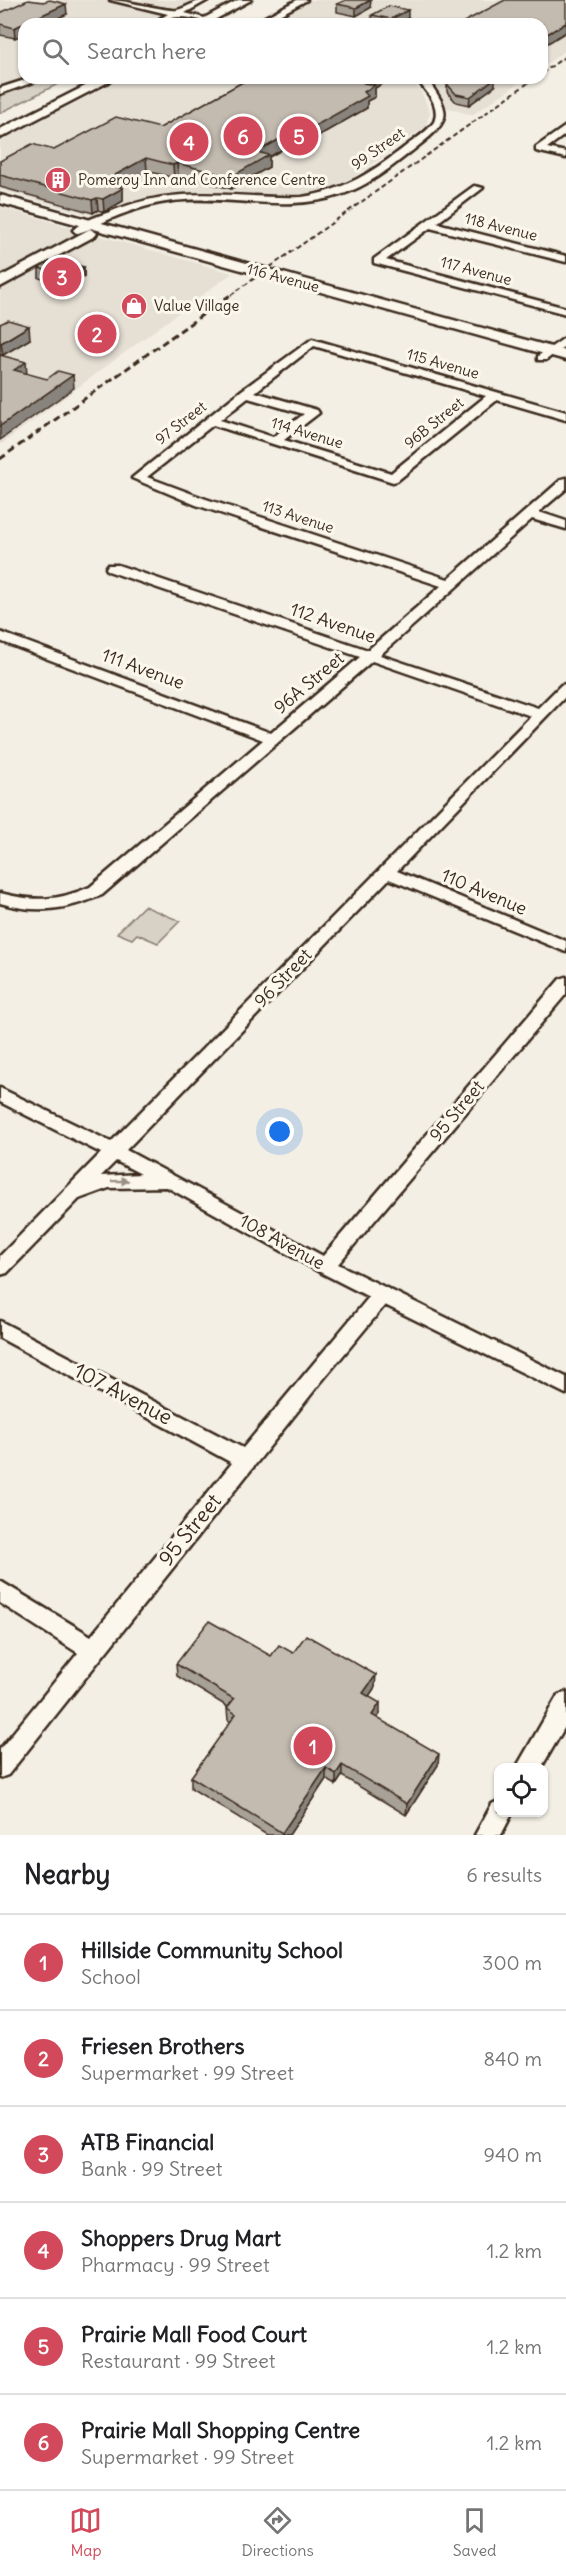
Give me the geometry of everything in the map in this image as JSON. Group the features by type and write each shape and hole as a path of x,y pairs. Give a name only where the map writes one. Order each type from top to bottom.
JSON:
{"main road":[{"path":"221,18 250,2"},
{"path":"0,123 75,84"},
{"path":"0,134 60,104 86,84"},
{"name":"116 Avenue","path":"0,199 90,228 546,355 566,364"},
{"name":"116 Avenue","path":"0,207 90,228"},
{"name":"99 Street","path":"1,279 90,228"},
{"name":"116 Avenue","path":"546,355 566,356"}],"street":[{"path":"114,0 192,18"},
{"path":"168,18 204,0"},
{"path":"268,18 303,0"},
{"path":"0,91 22,84"},
{"name":"99 Street","path":"90,228 155,207 233,199 313,198 336,193 356,185 441,122 443,116 441,106 428,84"},
{"path":"566,129 539,149 566,155"},
{"path":"429,224 478,188"},
{"name":"118 Avenue","path":"429,224 566,259"},
{"name":"117 Avenue","path":"429,224 378,261 566,311"},
{"path":"546,355 566,340"},
{"name":"97 Street","path":"138,478 312,342"},
{"name":"115 Avenue","path":"312,342 566,416"},
{"path":"246,393 312,413 275,441"},
{"name":"96B Street","path":"393,478 495,394"},
{"name":"114 Avenue","path":"211,421 393,478"},
{"name":"113 Avenue","path":"138,478 201,502 449,584"},
{"name":"96A Street","path":"0,898 24,905 70,902 96,891 369,657 566,482"},
{"path":"531,514 566,525"},
{"name":"112 Avenue","path":"113,568 540,714"},
{"name":"111 Avenue","path":"0,636 273,738"},
{"name":"96 Street","path":"0,1268 566,688"},
{"name":"110 Avenue","path":"386,872 566,947"},
{"name":"95 Street","path":"325,1266 566,983"},
{"name":"108 Avenue","path":"0,1094 170,1180 325,1266 566,1386"},
{"path":"71,1194 108,1181 170,1180"},
{"name":"95 Street","path":"0,1767 246,1460 382,1295"},
{"name":"107 Avenue","path":"0,1329 246,1460"},
{"path":"0,1592 93,1650"},
{"path":"530,1763 566,1703"},
{"path":"488,1835 498,1817"}],"shaded area":[{"path":"0,0 204,0 167,18 18,18 18,84 22,84 0,91"},
{"path":"303,0 566,0 566,50 548,63 548,18 268,18"},
{"path":"32,84 58,84 0,113 0,94"},
{"path":"112,84 413,84 421,91 430,113 425,127 352,178 316,194 170,195 132,202 97,217 0,190 0,141"},
{"path":"425,84 517,84 472,115 441,106"},
{"path":"0,207 90,233 232,273 0,445"},
{"path":"144,906 180,921 158,943 137,934 132,939 117,933"}],"building":[{"path":"28,0 43,2 50,0 66,4 36,18 18,18 18,26 14,28 0,24 0,13"},
{"path":"346,0 371,0 356,8 337,4"},
{"path":"505,0 566,0 566,23 548,34 548,18 471,18"},
{"path":"389,6 408,10 393,18 372,15"},
{"path":"239,84 375,85 364,92 368,96 306,131 297,129 257,152 269,155 231,177 177,163 173,165 146,158 104,181 123,188 103,199 92,200 0,175 0,161 32,144 54,150 116,117 160,128"},
{"path":"447,84 487,84 470,97 456,94"},
{"path":"55,259 84,267 67,277 39,268"},
{"path":"8,320 29,326 1,343 0,324"},
{"path":"0,355 26,362 14,370 47,379 58,371 73,375 0,426"},
{"path":"209,1621 271,1656 279,1645 293,1653 306,1635 376,1675 363,1693 380,1703 372,1715 439,1754 407,1804 342,1765 336,1774 326,1768 282,1833 191,1777 236,1714 227,1708 234,1699 176,1664"}],"railway":[{"path":"548,69 566,56"},
{"path":"231,295 527,84"},
{"path":"0,459 233,293"}],"place":[{"name":"Prairie Mall Shopping Centre","path":"243,136"},
{"name":"Prairie Mall Food Court","path":"299,136"},
{"name":"Shoppers Drug Mart","path":"189,142"},
{"name":"Pomeroy Inn and Conference Centre","path":"58,180"},
{"name":"ATB Financial","path":"62,277"},
{"name":"Value Village","path":"134,306"},
{"name":"Friesen Brothers","path":"97,334"},
{"name":"Hillside Community School","path":"313,1746"}]}
